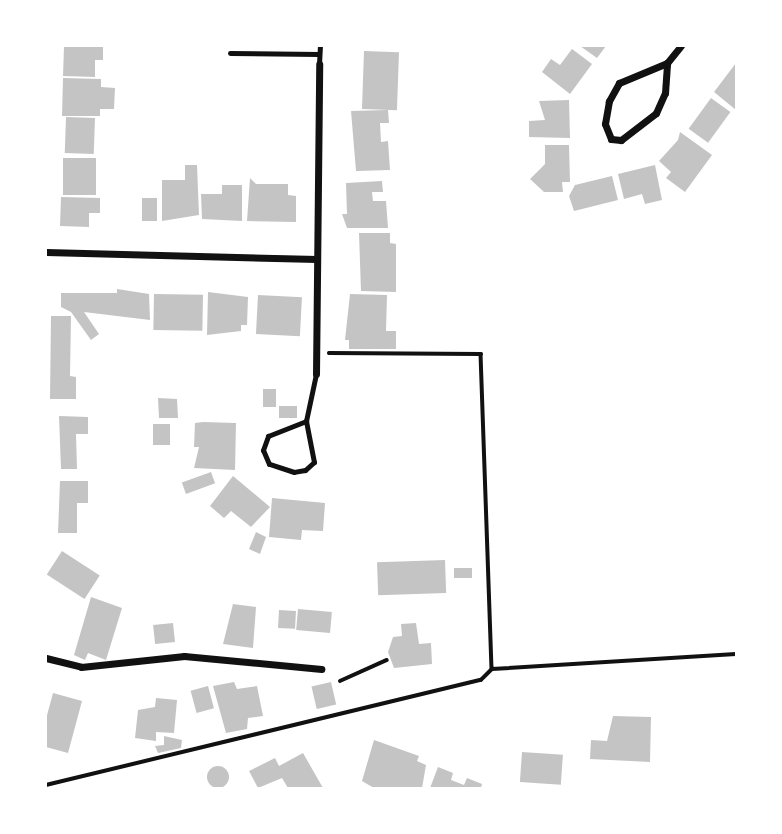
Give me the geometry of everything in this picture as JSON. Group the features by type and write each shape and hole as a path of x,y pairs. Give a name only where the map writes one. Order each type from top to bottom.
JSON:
{"street":[{"path":"667,63 664,93 656,113 641,129 621,141 611,139 607,112 619,83 667,63 681,46"},
{"path":"316,374 319,64"},
{"path":"46,252 317,259"},
{"path":"46,658 81,667 184,656 321,669"}],"lane":[{"path":"319,64 320,46"},
{"path":"230,53 319,54"},
{"path":"306,421 268,436 263,450 269,464 294,472 305,470 314,461 306,421 316,374"}],"path":[{"path":"316,353 481,354 492,669"},
{"path":"46,785 481,680 492,669 737,654"},
{"path":"340,681 387,660"}],"building":[{"path":"64,46 103,46 103,60 95,60 95,77 63,76"},
{"path":"580,46 606,46 597,58"},
{"path":"572,49 592,64 570,94 542,72 551,59 560,65"},
{"path":"364,51 399,52 397,110 362,109"},
{"path":"736,63 736,110 714,92"},
{"path":"63,78 101,79 101,87 115,88 114,109 100,109 100,116 62,116"},
{"path":"711,98 730,112 708,143 689,129"},
{"path":"569,100 570,138 529,137 529,121 545,120 539,101"},
{"path":"388,110 389,123 380,123 381,142 388,141 390,170 356,171 351,111"},
{"path":"66,117 95,118 94,154 65,153"},
{"path":"680,132 712,155 685,192 666,178 671,172 659,161 678,140"},
{"path":"545,145 569,145 570,182 562,182 563,192 544,192 530,179 545,164"},
{"path":"63,158 96,158 96,195 63,195"},
{"path":"185,165 197,165 199,215 162,221 162,180 185,180"},
{"path":"655,165 662,200 645,204 642,194 624,199 618,174"},
{"path":"612,176 618,200 574,211 569,196 575,185"},
{"path":"250,178 256,184 288,184 288,195 296,196 296,222 247,221"},
{"path":"382,181 383,192 372,192 373,201 386,201 388,228 347,228 342,214 347,214 346,183"},
{"path":"222,185 242,185 242,221 202,219 201,194 222,194"},
{"path":"61,197 100,198 100,213 89,213 89,227 60,226"},
{"path":"142,198 157,198 157,221 142,221"},
{"path":"359,233 390,233 390,243 396,244 396,292 361,291"},
{"path":"117,289 149,294 150,320 84,312 99,334 91,340 71,312 61,307 61,293 117,293"},
{"path":"208,292 248,297 247,325 241,325 241,331 207,335"},
{"path":"154,294 203,295 202,331 153,330"},
{"path":"350,294 387,295 386,331 396,331 396,349 349,349 349,340 345,340"},
{"path":"258,295 302,297 300,336 256,334"},
{"path":"51,316 71,316 70,376 76,377 76,399 50,399"},
{"path":"263,389 276,389 276,407 263,407"},
{"path":"158,398 177,399 178,418 159,418"},
{"path":"279,406 297,406 297,418 279,418"},
{"path":"59,416 88,417 88,434 76,434 77,469 61,469"},
{"path":"195,423 236,423 235,470 194,468 199,447 194,447"},
{"path":"153,424 170,424 170,445 153,445"},
{"path":"211,472 215,483 186,494 182,483"},
{"path":"233,476 270,507 251,527 231,511 224,518 210,506"},
{"path":"60,481 88,481 88,503 77,503 77,533 58,533"},
{"path":"272,498 325,503 323,531 302,530 301,540 269,537"},
{"path":"256,532 266,537 260,554 249,549"},
{"path":"62,551 100,576 84,599 47,574"},
{"path":"445,560 446,593 378,595 377,562"},
{"path":"454,568 472,568 472,578 454,578"},
{"path":"91,597 122,608 106,660 88,653 85,660 74,655"},
{"path":"233,604 256,607 253,648 223,644"},
{"path":"298,609 332,612 330,633 296,630"},
{"path":"279,610 296,611 295,629 278,628"},
{"path":"173,623 175,642 155,644 153,625"},
{"path":"416,623 419,644 431,643 432,664 394,668 388,652 393,637 402,636 401,624"},
{"path":"234,682 237,689 257,686 263,716 248,718 247,729 226,733 213,686"},
{"path":"331,682 336,704 317,709 312,686"},
{"path":"208,686 214,708 197,713 191,691"},
{"path":"53,693 82,701 68,753 46,747 46,719"},
{"path":"156,698 177,700 174,733 156,732 156,741 135,738 138,710 155,707"},
{"path":"613,716 651,717 650,762 590,759 591,740 607,741"},
{"path":"164,736 182,740 181,748 158,753 155,746 164,745"},
{"path":"374,740 419,756 417,761 426,765 422,788 374,788 362,781"},
{"path":"522,752 563,755 561,785 520,782"},
{"path":"303,753 323,788 288,788 282,778 258,788 249,771 275,758 279,766"},
{"path":"218,766 226,769 229,777 226,785 218,788 210,785 207,777 210,769"},
{"path":"438,767 453,773 451,780 464,785 467,778 482,784 481,788 430,788"}]}
